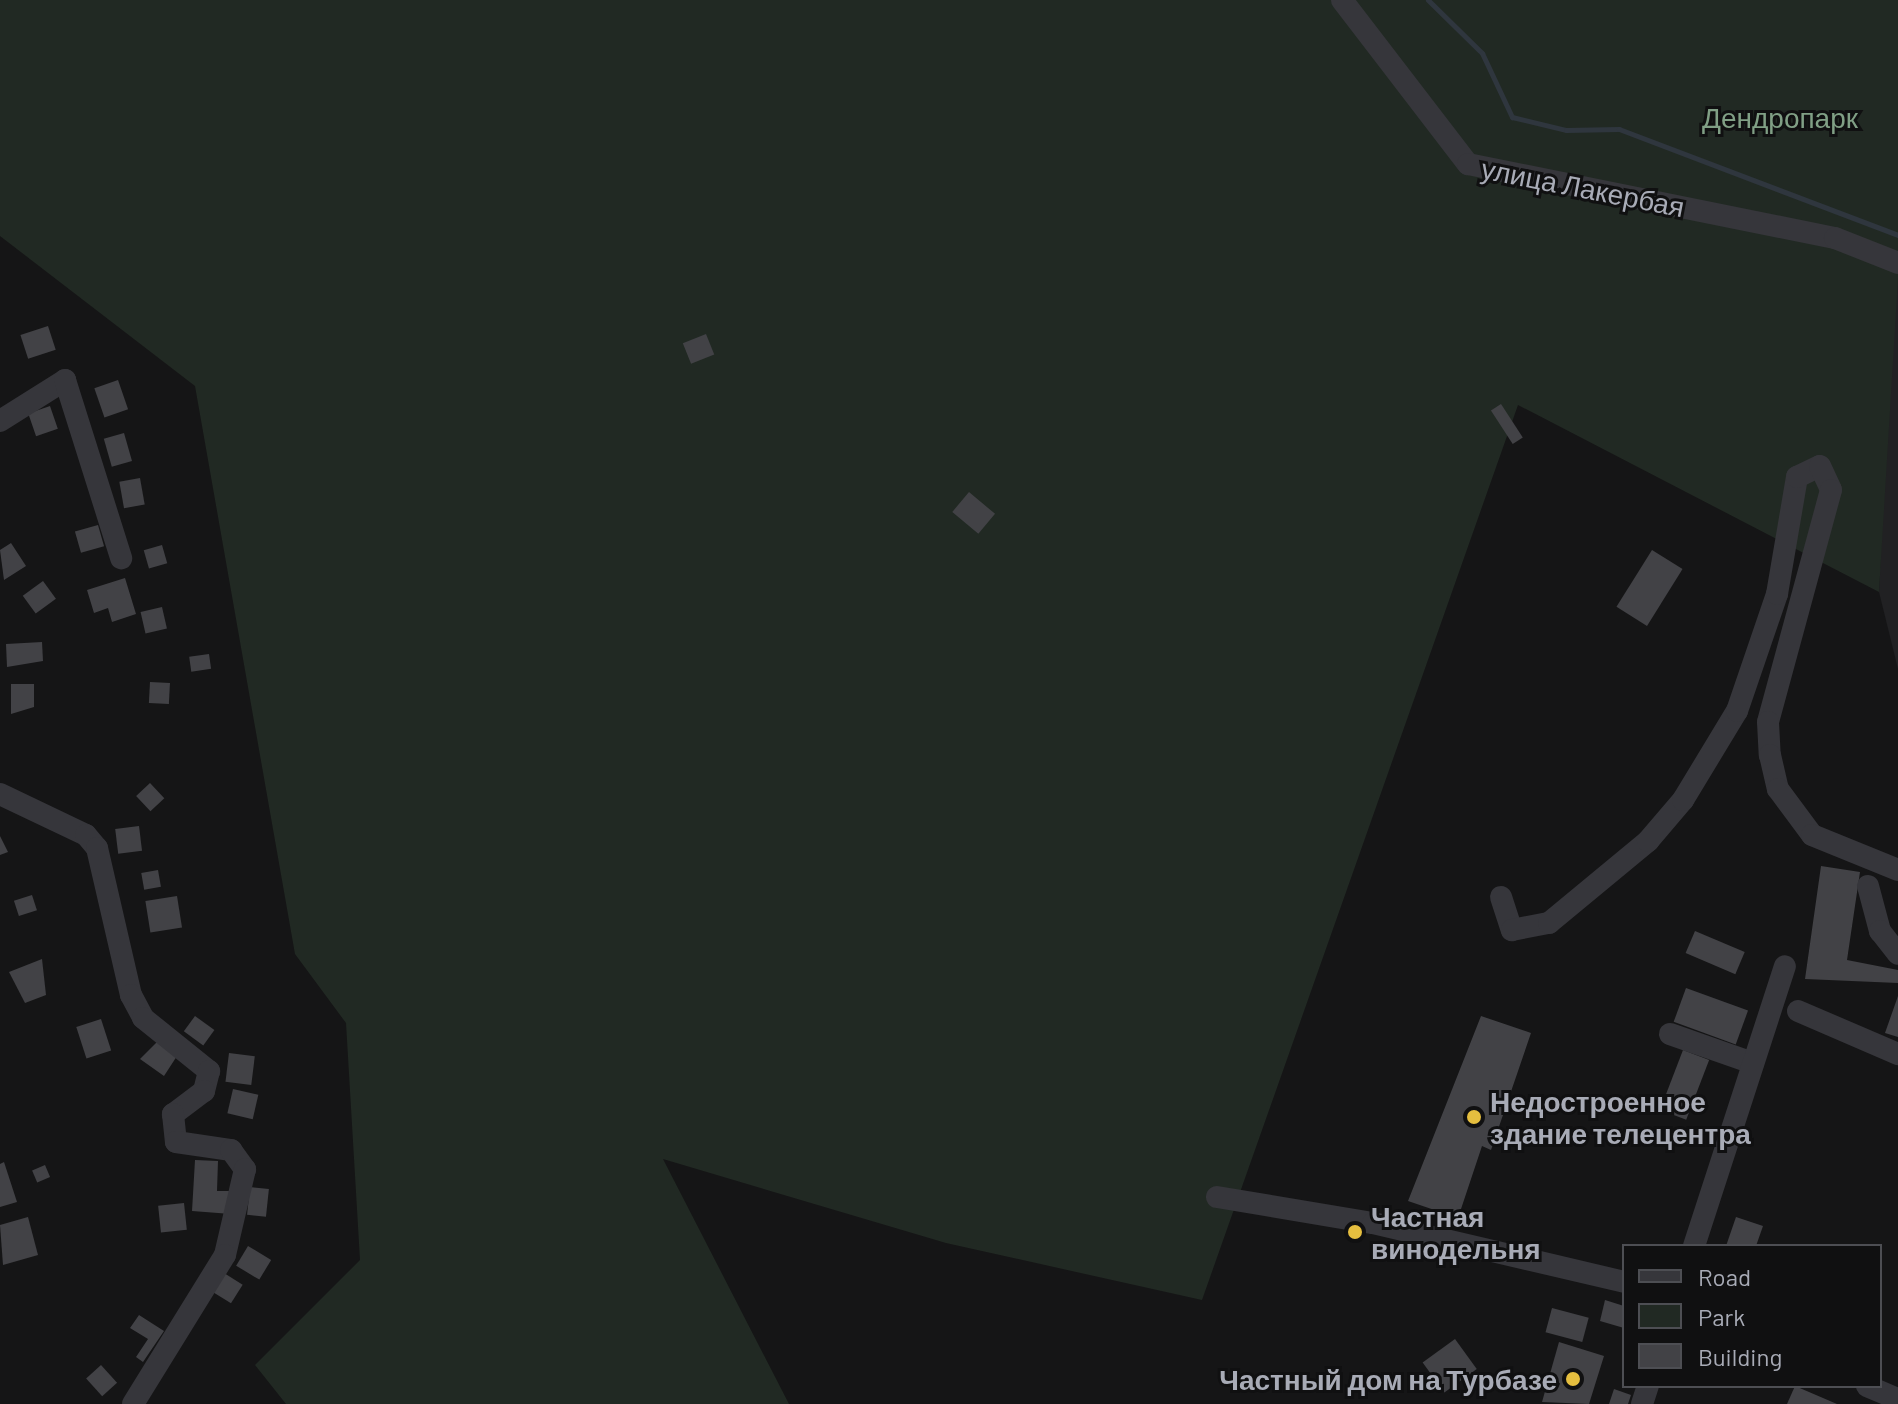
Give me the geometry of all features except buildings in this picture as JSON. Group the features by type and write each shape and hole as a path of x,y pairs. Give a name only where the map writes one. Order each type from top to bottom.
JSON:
{"street":[{"name":"улица Лакербая","path":"1342,0 1468,164 1835,238 1898,263"},
{"path":"0,421 65,380 121,558"},
{"path":"1501,897 1512,930 1549,923 1648,841 1683,800 1737,711 1777,594 1797,477 1820,466 1831,490 1768,722 1770,755 1778,789 1812,835 1898,870"},
{"path":"0,794 86,835 97,848 131,995 143,1018 209,1071 204,1091 173,1114 176,1142 231,1150 245,1169 225,1255 133,1404"},
{"path":"1868,886 1880,931 1898,954"},
{"path":"1695,1244 1785,966"},
{"path":"1798,1011 1898,1054"},
{"path":"1670,1034 1753,1063"},
{"path":"1217,1197 1373,1223 1622,1282"},
{"path":"1872,1388 1898,1399"}],"shaded area":[{"path":"1893,277 1898,278 1898,669 1879,592"}],"green space":[{"name":"Дендропарк","path":"0,0 1898,0 1898,278 1879,592 1518,405 1202,1300 946,1243 663,1159 789,1404 286,1404 255,1365 360,1260 346,1023 295,954 195,386 0,236"}],"waterway":[{"path":"1428,0 1482,53 1512,117 1566,130 1619,129 1898,235"}],"place":[{"name":"Недостроенное здание телецентра","path":"1474,1117"},
{"name":"Частная винодельня","path":"1355,1232"},
{"name":"Частный дом на Турбазе","path":"1573,1379"}]}
